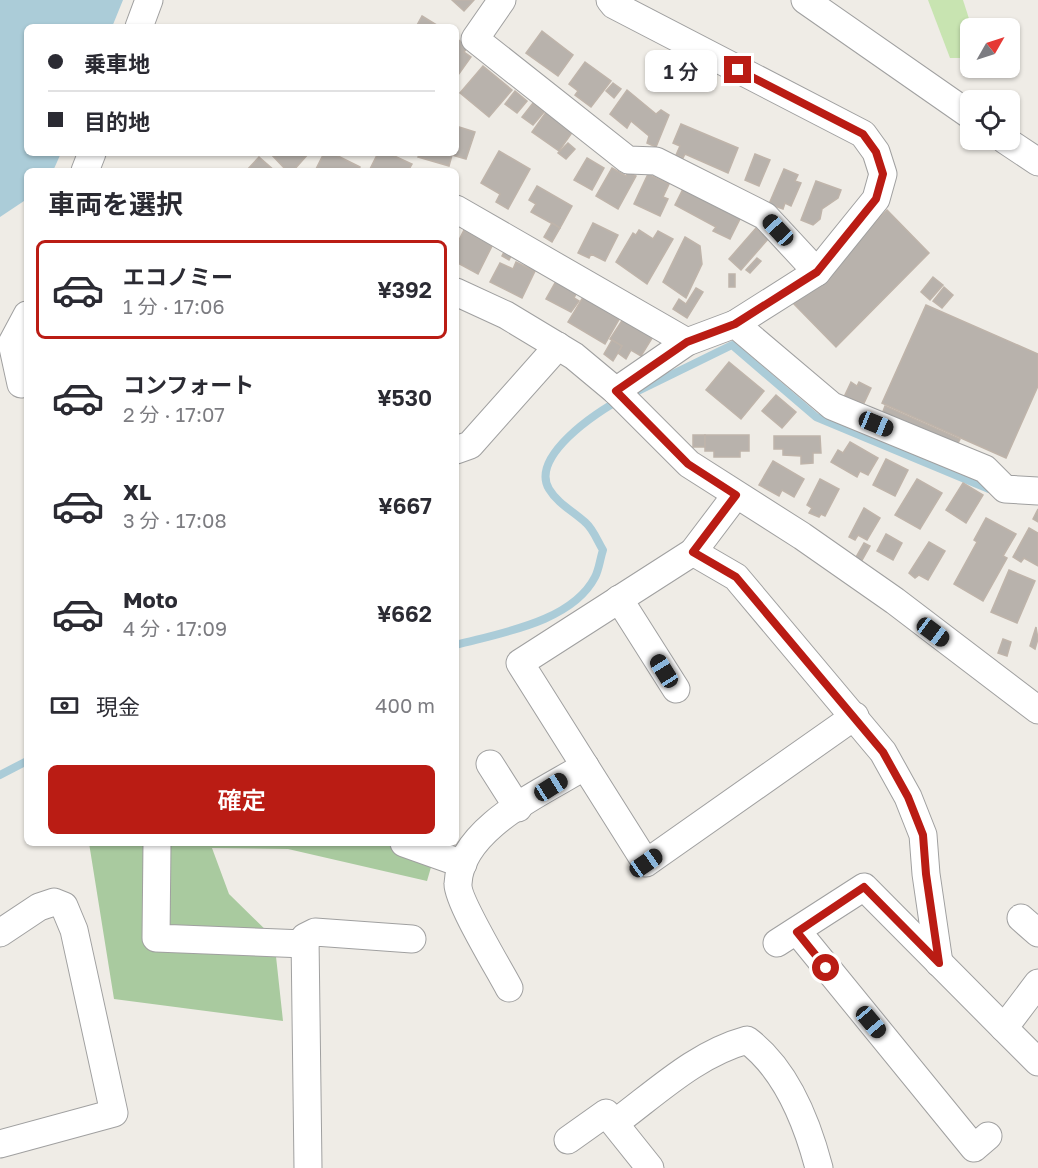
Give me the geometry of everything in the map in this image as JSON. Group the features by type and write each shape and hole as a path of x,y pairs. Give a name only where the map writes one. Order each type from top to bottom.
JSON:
{"street":[{"path":"140,24 149,0"},
{"path":"502,0 475,39 628,160 657,161 765,216 817,272"},
{"path":"610,0 614,5 863,134 876,152 883,174 876,199 817,272 735,324 687,342 616,391"},
{"path":"805,0 960,108"},
{"path":"1020,150 1038,162"},
{"path":"459,211 687,342"},
{"path":"459,293 506,315 574,356 616,391 688,464 802,536 895,601 1038,710"},
{"path":"16,386 12,343 24,321"},
{"path":"735,324 832,406 985,469 1005,489 1038,491"},
{"path":"459,449 470,445 558,346"},
{"path":"736,495 693,552 520,663 646,863 855,716"},
{"path":"693,552 736,577 883,752 908,797 923,835 926,874 939,963"},
{"path":"619,599 676,689"},
{"path":"490,764 518,808"},
{"path":"508,988 472,920 458,885 465,855 478,836 585,766"},
{"path":"157,846 156,938 305,944"},
{"path":"412,846 463,864"},
{"path":"988,1136 974,1148 787,937 864,887 1038,1062"},
{"path":"0,933 39,907 54,902 64,906 74,930 114,1113 0,1144"},
{"path":"308,1168 305,937 315,932 412,939"},
{"path":"1004,1028 1038,983"},
{"path":"615,1123 700,1059 722,1047 747,1040 764,1053 781,1075 803,1123 819,1168"},
{"path":"568,1140 606,1113 650,1168"}],"green space":[{"path":"928,0 963,0 969,18 960,18 960,58 950,58"},
{"path":"89,846 437,846 427,881 288,849 212,848 229,894 274,938 283,1021 114,999"}],"water":[{"path":"0,0 123,0 113,24 24,24 24,156 60,156 54,168 24,168 24,201 0,217"}],"building":[{"path":"452,0 474,0 464,11"},
{"path":"422,16 435,24 418,24"},
{"path":"542,31 573,55 558,76 526,53"},
{"path":"459,40 468,47 464,52 471,57 459,74"},
{"path":"585,62 611,81 591,107 575,95 578,91 569,84"},
{"path":"483,66 512,90 489,117 460,93"},
{"path":"613,83 621,89 614,98 606,91"},
{"path":"627,90 656,114 661,110 669,115 656,147 647,143 649,136 631,121 627,128 610,114"},
{"path":"515,91 527,101 517,113 505,104"},
{"path":"533,103 544,112 533,125 522,117"},
{"path":"549,108 576,127 559,151 532,132"},
{"path":"681,124 738,148 728,173 685,154 683,158 676,155 680,146 673,143"},
{"path":"459,127 475,132 466,159 456,156 459,156"},
{"path":"568,143 575,149 566,159 558,153"},
{"path":"499,151 530,169 508,209 496,202 500,194 481,183"},
{"path":"755,154 770,160 759,186 745,180"},
{"path":"273,156 306,156 296,168 284,168"},
{"path":"322,156 338,156 360,167 360,168 316,168"},
{"path":"376,156 395,156 412,164 410,168 370,168"},
{"path":"418,156 452,156 449,166"},
{"path":"259,157 272,168 249,168"},
{"path":"587,158 604,168 592,190 574,180"},
{"path":"612,168 626,176 628,172 636,176 618,209 596,196"},
{"path":"784,169 798,175 795,181 801,183 791,206 785,203 783,209 769,204"},
{"path":"648,174 669,184 663,197 668,199 660,216 634,204"},
{"path":"816,181 841,190 838,198 822,209 820,219 813,225 801,220"},
{"path":"685,185 742,215 730,239 713,231 716,227 675,205"},
{"path":"537,186 572,206 560,228 531,212 536,204 529,200"},
{"path":"887,210 929,253 836,347 794,304"},
{"path":"552,223 560,228 552,242 544,237"},
{"path":"593,223 618,235 605,261 591,254 589,258 578,253"},
{"path":"756,228 768,239 741,270 729,259"},
{"path":"464,230 493,244 478,274 459,264 459,240"},
{"path":"639,230 653,239 658,231 673,239 647,284 616,262 633,233 636,235"},
{"path":"685,237 700,246 702,264 686,298 663,282"},
{"path":"507,246 514,250 509,260 502,256"},
{"path":"757,258 761,261 750,273 746,270"},
{"path":"516,262 535,271 522,298 490,282 500,263 513,269"},
{"path":"560,274 580,286 574,298 579,301 571,312 546,299"},
{"path":"729,274 735,274 735,287 729,287"},
{"path":"933,277 943,285 930,300 921,292"},
{"path":"944,287 953,295 942,308 933,301"},
{"path":"696,288 703,292 687,318 673,309 679,299 686,304"},
{"path":"585,294 621,316 605,344 568,322"},
{"path":"926,305 1038,354 1038,386 1006,458 882,403"},
{"path":"625,316 654,335 641,356 631,350 626,359 618,353 622,346 610,339"},
{"path":"612,340 622,346 613,361 604,354"},
{"path":"729,362 764,391 741,419 706,390"},
{"path":"851,382 857,386 859,382 871,388 864,403 844,397"},
{"path":"776,395 796,412 782,428 762,411"},
{"path":"885,406 960,439 957,445 882,414"},
{"path":"693,435 705,435 705,447 693,447"},
{"path":"705,435 749,435 749,451 740,451 740,457 714,457 714,451 705,451"},
{"path":"774,436 820,436 821,453 813,453 813,463 801,464 801,456 783,455 783,449 774,449"},
{"path":"850,442 878,458 868,475 860,471 857,477 831,462 838,450 843,453"},
{"path":"886,459 908,470 895,496 873,485"},
{"path":"773,461 804,479 794,497 782,490 779,496 759,485"},
{"path":"820,479 839,489 825,516 821,514 819,517 809,513 812,508 807,505"},
{"path":"917,479 942,493 920,529 895,515"},
{"path":"963,483 983,495 966,523 946,510"},
{"path":"864,508 880,518 867,540 858,535 855,540 849,537"},
{"path":"1038,509 1038,522 1033,519"},
{"path":"986,518 1016,534 1003,556 1007,558 983,601 954,584 977,542 974,540"},
{"path":"1029,528 1038,533 1038,566 1024,558 1021,562 1013,557"},
{"path":"886,534 902,543 893,560 877,551"},
{"path":"929,542 945,551 928,580 919,575 915,578 909,573"},
{"path":"864,543 870,546 861,562 855,559"},
{"path":"1009,570 1035,581 1017,623 991,612"},
{"path":"1036,627 1038,639 1035,649 1030,646"},
{"path":"1003,639 1011,642 1007,656 998,653"}],"waterway":[{"path":"636,392 732,345 816,417 989,489"},
{"path":"459,644 513,630 553,615 570,605 595,577 603,550 589,526 561,503 549,489 546,476 549,463 568,437 596,414 620,400"},
{"path":"0,775 24,763"}],"route":[{"path":"738,70 863,134 876,152 883,174 876,199 817,272 735,324 687,342 616,391 688,464 736,495 693,552 736,577 855,716 883,752 908,797 923,835 926,874 939,963 864,887 797,932 826,968"}]}
